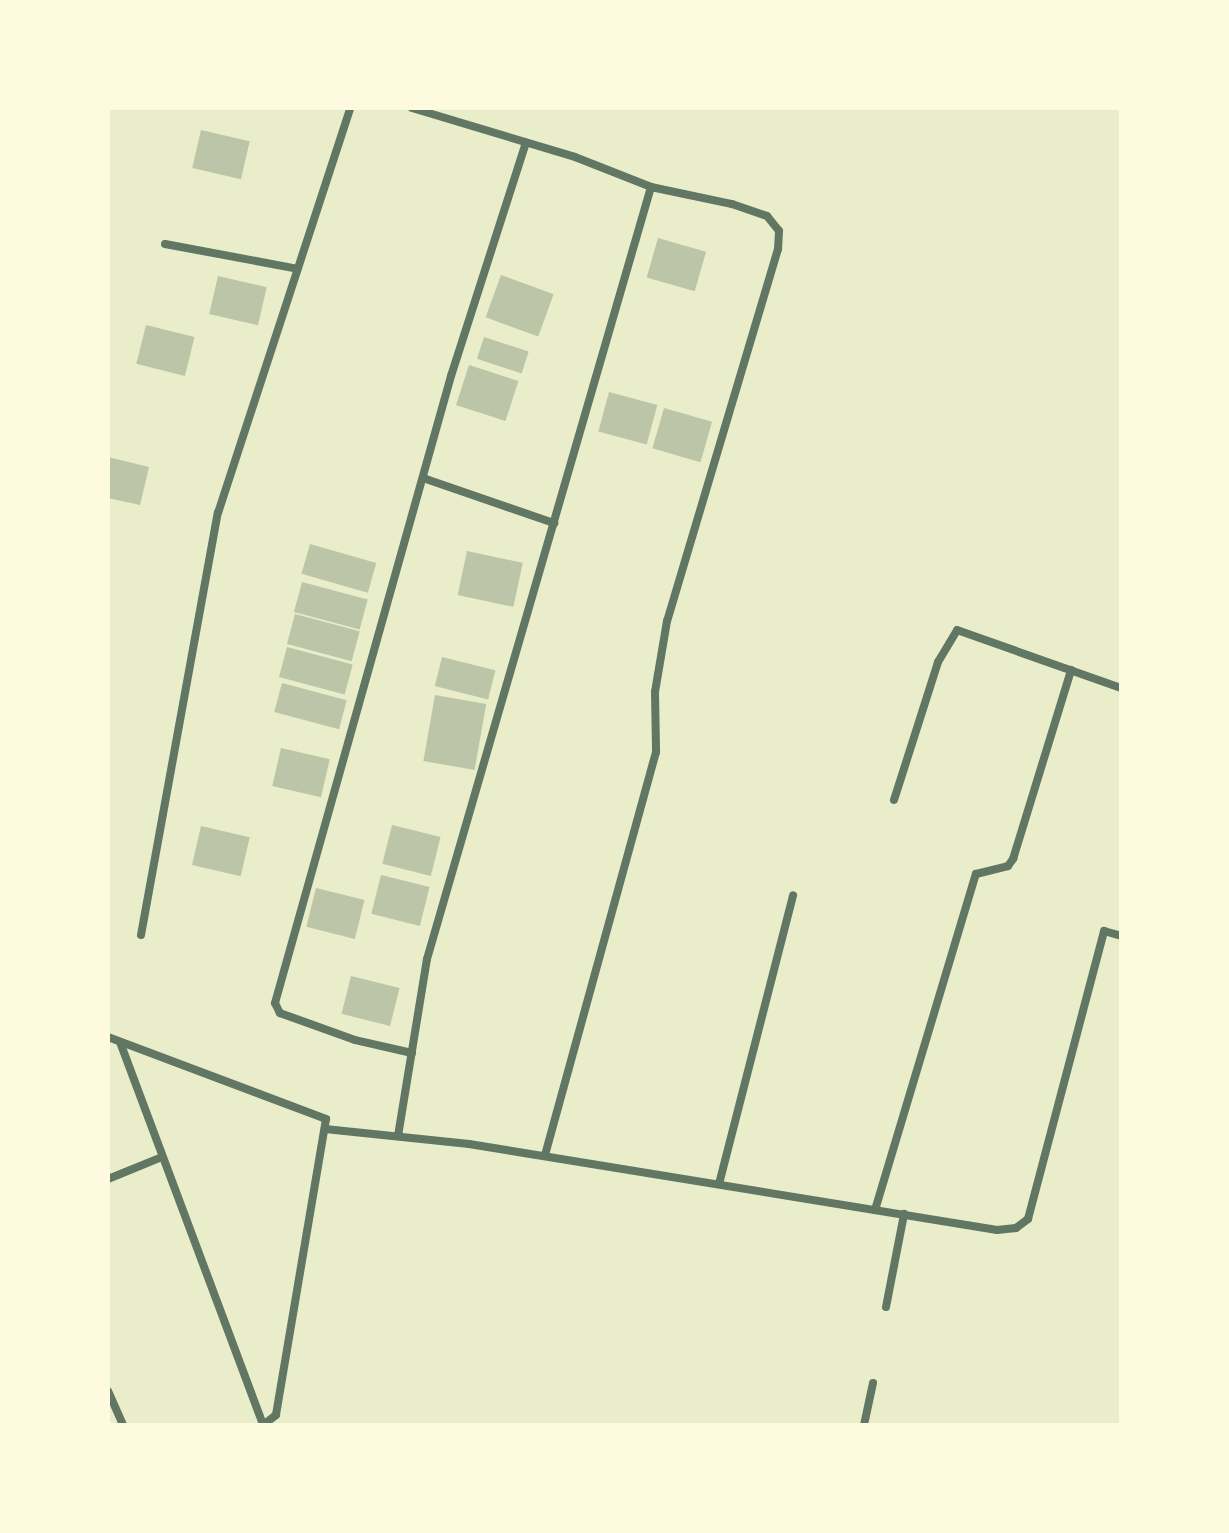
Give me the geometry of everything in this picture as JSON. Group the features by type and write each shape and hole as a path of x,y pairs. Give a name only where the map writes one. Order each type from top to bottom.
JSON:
{"street":[{"path":"141,935 218,513 350,108"},
{"path":"412,108 526,143 651,187 767,216 779,231 778,249 667,621 656,678 656,752 545,1156"},
{"path":"412,1053 355,1040 280,1013 275,1003 423,478 526,143"},
{"path":"398,1136 427,959 651,187"},
{"path":"165,244 298,269"},
{"path":"423,478 554,523"},
{"path":"894,800 938,662 957,630 1121,688"},
{"path":"875,1210 976,874 1008,866 1013,859 1071,670"},
{"path":"719,1184 793,895"},
{"path":"325,1129 545,1156 997,1230 1016,1228 1028,1219 1104,931 1121,936"},
{"path":"108,1037 326,1119 276,1415 263,1425 120,1042"},
{"path":"108,1179 162,1157"},
{"path":"886,1307 904,1214"},
{"path":"864,1425 873,1383"},
{"path":"108,1391 123,1425"}],"building":[{"path":"201,130 250,141 241,179 192,168"},
{"path":"658,238 706,252 695,291 647,277"},
{"path":"501,275 554,294 538,336 486,317"},
{"path":"218,276 267,287 258,325 209,314"},
{"path":"146,325 195,337 185,376 136,364"},
{"path":"484,337 529,352 522,373 477,359"},
{"path":"469,365 518,381 505,421 456,405"},
{"path":"609,392 657,405 647,445 598,432"},
{"path":"664,408 712,422 700,462 652,448"},
{"path":"108,457 149,467 140,505 108,498"},
{"path":"310,544 376,563 368,593 301,574"},
{"path":"467,551 523,563 513,607 458,595"},
{"path":"302,582 368,600 360,630 294,612"},
{"path":"295,614 360,631 352,661 287,644"},
{"path":"287,647 353,665 345,695 279,677"},
{"path":"442,657 495,670 488,699 435,686"},
{"path":"282,683 347,700 339,729 274,712"},
{"path":"435,695 486,704 475,770 423,761"},
{"path":"281,748 330,759 321,797 272,786"},
{"path":"392,825 441,837 431,876 382,864"},
{"path":"201,826 250,837 241,876 192,865"},
{"path":"381,875 430,887 420,926 371,914"},
{"path":"316,888 365,900 355,939 306,927"},
{"path":"351,976 400,988 390,1026 342,1014"}]}
